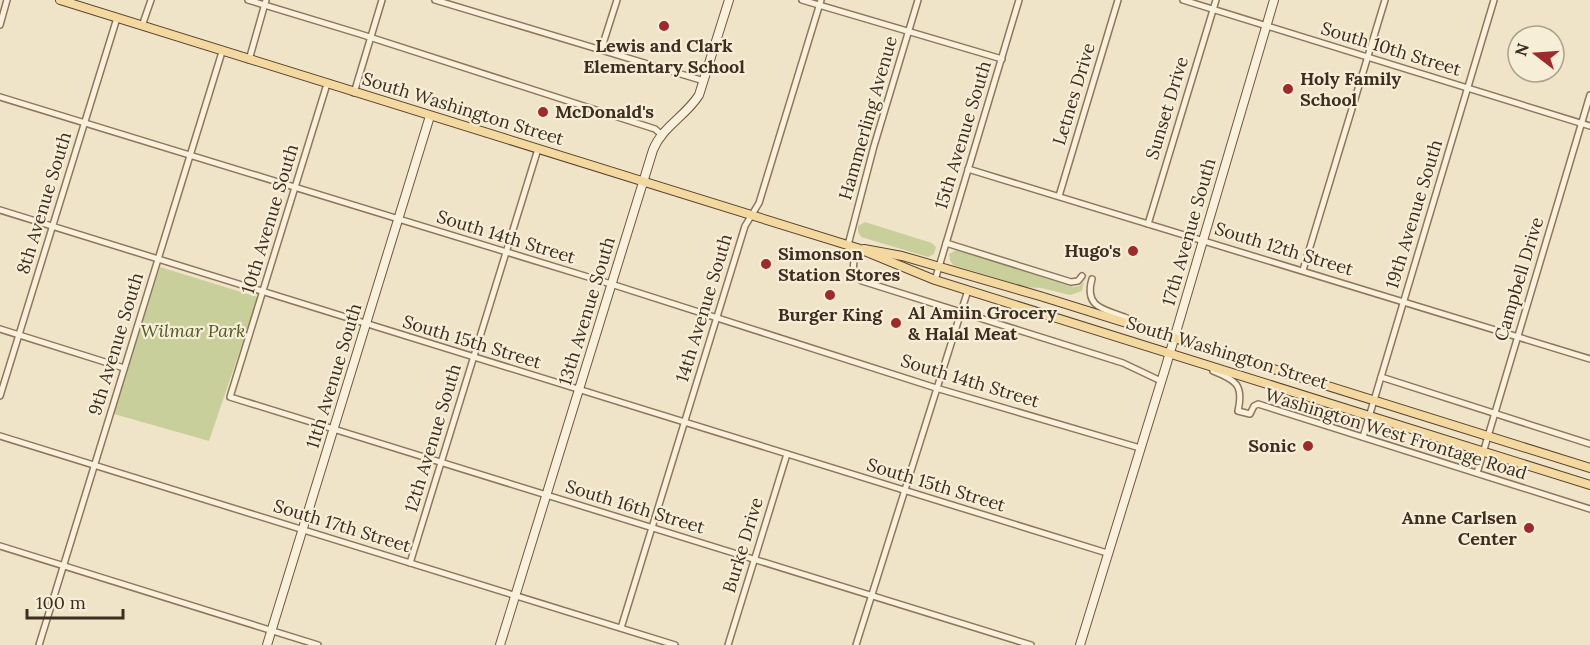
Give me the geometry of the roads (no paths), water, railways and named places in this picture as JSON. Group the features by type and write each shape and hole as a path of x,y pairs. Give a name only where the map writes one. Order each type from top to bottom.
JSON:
{"main road":[{"name":"South Washington Street","path":"60,0 750,216 853,246 939,266 1590,468"},
{"name":"South Washington Street","path":"853,246 968,290 1590,485"}],"street":[{"path":"0,25 7,0"},
{"path":"142,26 151,0"},
{"path":"248,0 265,3 655,129 662,135"},
{"path":"354,93 382,0"},
{"path":"435,0 704,81"},
{"path":"601,50 617,0"},
{"name":"13th Avenue South","path":"500,645 652,150 662,135 695,101 704,81 729,0"},
{"path":"802,0 820,2 909,32 1002,59"},
{"name":"Hammerling Avenue","path":"853,246 874,146 918,0"},
{"name":"15th Avenue South","path":"935,279 1019,0"},
{"name":"Letnes Drive","path":"1059,196 1118,0"},
{"name":"South 10th Street","path":"1183,0 1590,126"},
{"name":"Sunset Drive","path":"1148,224 1216,0"},
{"name":"17th Avenue South","path":"1080,645 1274,0"},
{"path":"1303,270 1385,0"},
{"name":"19th Avenue South","path":"1363,437 1494,0"},
{"name":"14th Avenue South","path":"621,628 745,226 759,203 820,2"},
{"path":"249,60 265,3"},
{"name":"8th Avenue South","path":"0,396 117,18"},
{"name":"9th Avenue South","path":"39,645 222,52"},
{"name":"10th Avenue South","path":"230,397 327,84"},
{"name":"Campbell Drive","path":"1477,473 1590,95"},
{"name":"South 14th Street","path":"0,97 611,284 936,388 1140,448"},
{"name":"11th Avenue South","path":"267,645 430,116"},
{"name":"12th Avenue South","path":"410,563 538,150"},
{"name":"South 12th Street","path":"968,169 1590,359"},
{"name":"South 15th Street","path":"0,210 578,391 1107,553"},
{"path":"946,243 1071,282 1078,281 1082,276"},
{"path":"853,246 853,265 858,278 1122,363 1161,381"},
{"path":"1092,279 1091,296 1096,305 1131,319 1140,327"},
{"path":"856,645 968,290"},
{"path":"0,329 124,368"},
{"name":"Washington West Frontage Road","path":"1195,360 1202,366 1236,383 1241,393 1238,411 1250,414 1254,406 1258,404 1590,509"},
{"path":"1381,377 1590,444"},
{"name":"South 16th Street","path":"230,397 1031,645"},
{"name":"South 17th Street","path":"0,435 675,645"},
{"name":"Burke Drive","path":"728,645 787,454"},
{"path":"0,546 318,645"}],"place":[{"name":"Lewis and Clark Elementary School","path":"664,26"},
{"name":"Holy Family School","path":"1288,89"},
{"name":"McDonald's","path":"543,112"},
{"name":"Hugo's","path":"1133,251"},
{"name":"Simonson Station Stores","path":"766,264"},
{"name":"Burger King","path":"830,295"},
{"name":"Al Amiin Grocery & Halal Meat","path":"896,323"},
{"name":"Sonic","path":"1308,446"},
{"name":"Anne Carlsen Center","path":"1529,528"}],"park label":[{"name":"Wilmar Park","path":"193,331"}]}
